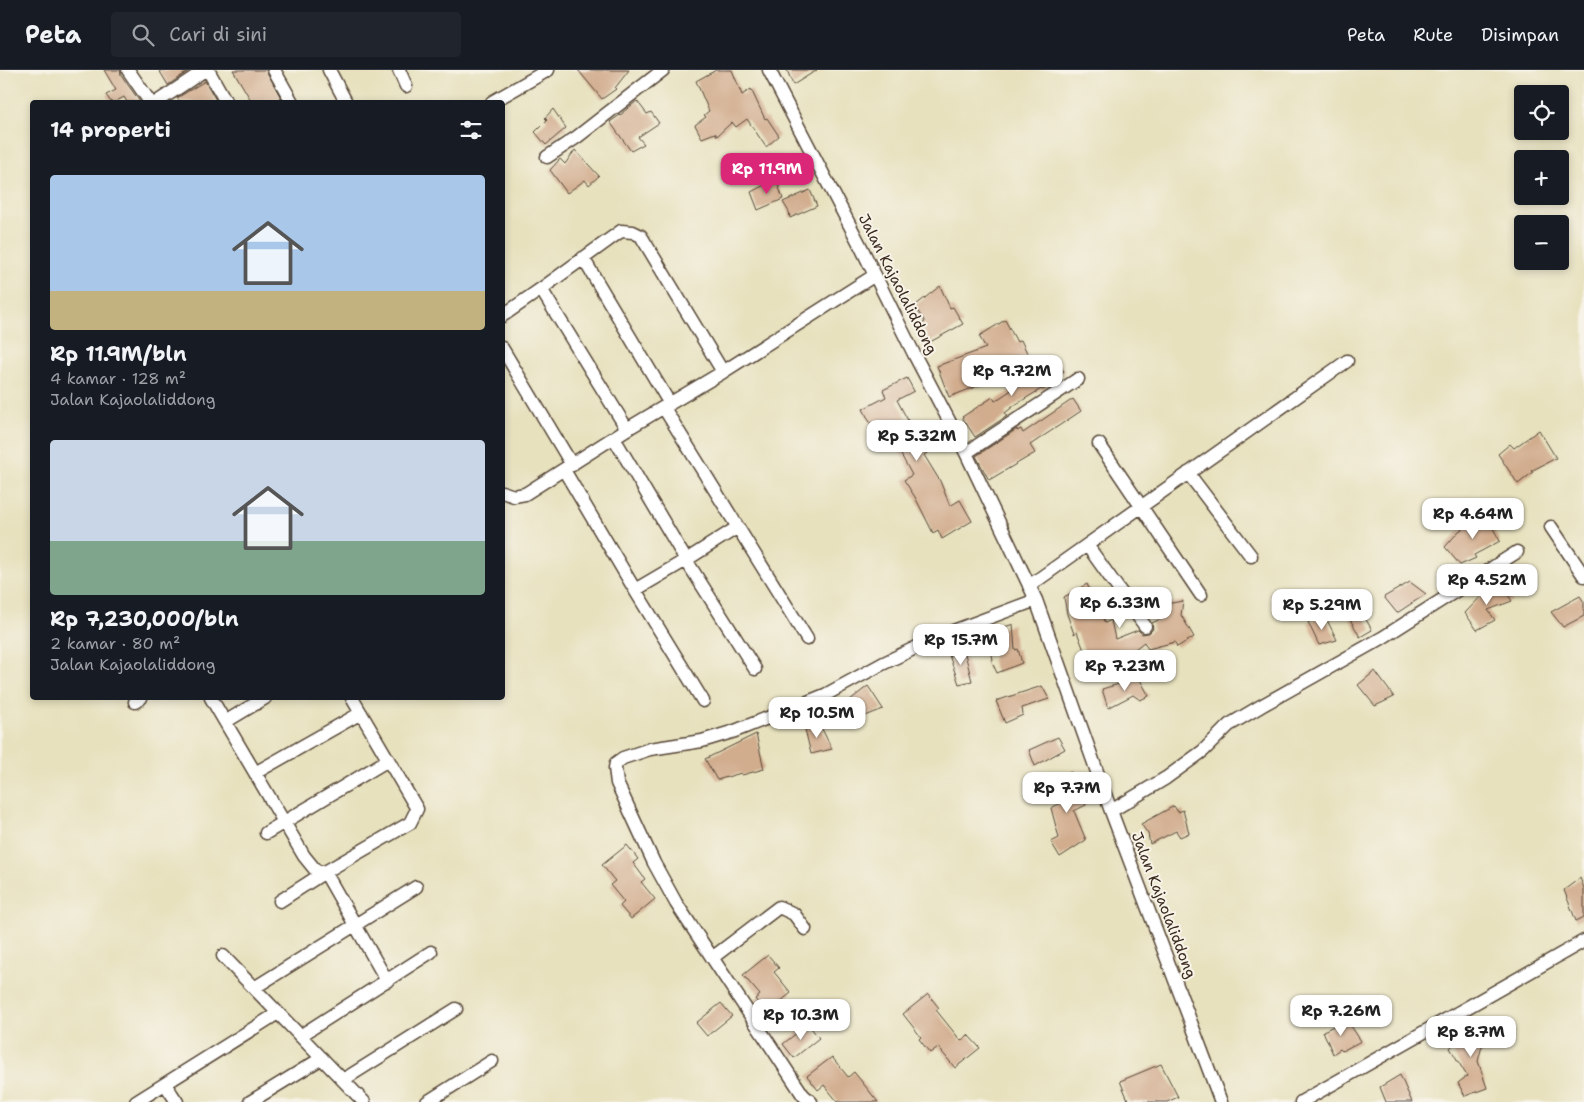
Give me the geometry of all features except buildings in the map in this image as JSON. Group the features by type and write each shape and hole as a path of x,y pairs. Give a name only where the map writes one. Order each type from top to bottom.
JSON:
{"street":[{"path":"128,70 149,100"},
{"path":"159,100 206,70 225,100"},
{"path":"274,70 291,100"},
{"path":"329,70 345,100"},
{"path":"398,70 406,86"},
{"path":"496,100 548,70"},
{"path":"548,157 577,137 663,70"},
{"name":"Jalan Kajaolaliddong","path":"769,70 966,452 1036,600 1112,811 1221,1102"},
{"path":"505,314 621,231 633,232 641,236 723,372"},
{"path":"583,258 738,528 807,639"},
{"path":"506,493 514,496 525,494 627,429 723,372 875,275"},
{"path":"541,289 627,429"},
{"path":"505,353 635,590 702,701"},
{"path":"1029,586 1347,361"},
{"path":"966,452 1078,379"},
{"path":"614,438 686,560 755,669"},
{"path":"1099,444 1201,595"},
{"path":"1188,473 1251,556"},
{"path":"1551,526 1584,576"},
{"path":"635,590 738,528"},
{"path":"1087,545 1145,626"},
{"path":"1112,811 1166,778 1203,751 1229,725 1382,638 1517,552"},
{"path":"811,1102 803,1095 676,903 654,863 617,784 616,763 623,758 650,749 702,741 734,731 825,694 940,636 1036,600"},
{"path":"212,700 304,856 317,872 325,872"},
{"path":"225,722 261,700"},
{"path":"280,902 325,872 410,823 417,809 353,700"},
{"path":"255,773 361,713"},
{"path":"266,833 388,760"},
{"path":"325,872 387,981"},
{"path":"254,988 416,886"},
{"path":"712,958 780,907 794,914 805,929"},
{"path":"1301,1102 1584,941"},
{"path":"300,1036 431,952"},
{"path":"223,956 364,1102"},
{"path":"343,1080 456,1009"},
{"path":"136,1102 278,1013"},
{"path":"250,1102 322,1058"},
{"path":"427,1102 492,1060"},
{"path":"165,1084 177,1102"}]}
